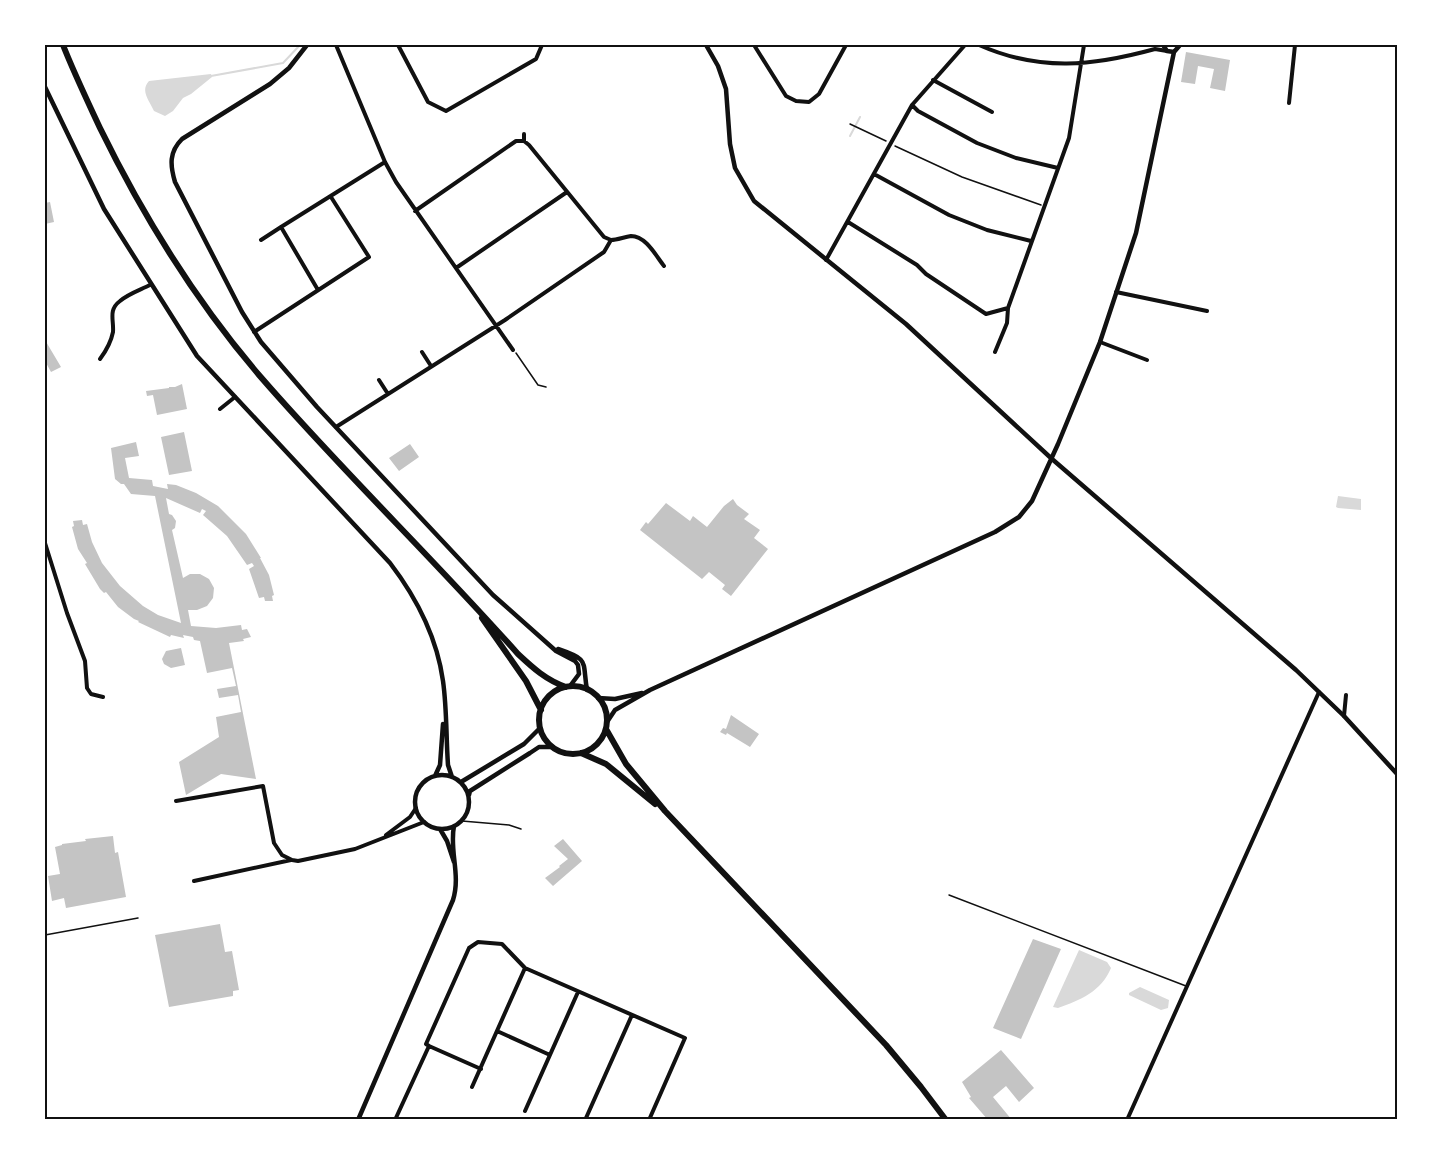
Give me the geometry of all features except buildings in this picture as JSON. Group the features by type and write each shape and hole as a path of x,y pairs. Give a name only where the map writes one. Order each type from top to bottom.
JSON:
{"main road":[{"path":"63,45 72,70 123,175 179,267 210,312 279,396 539,673 568,687 587,690 598,698 603,705 607,722 606,729 596,745 581,753"},
{"path":"469,601 526,681 541,710"},
{"path":"568,687 550,695 541,710 540,728 543,735 553,747 563,753 581,753 606,764 665,811"},
{"path":"606,729 626,764 665,811 886,1045 946,1120"}],"street":[{"path":"307,45 289,68 270,84 186,135 175,147 171,158 175,182 254,332 289,376 493,595 556,651 575,661 579,674 568,687"},
{"path":"336,45 385,162 415,211 513,350"},
{"path":"398,45 428,102 446,111 536,59 542,45"},
{"path":"706,45 723,78 726,89 730,144 735,168 754,201 906,324 1052,459 1319,692 1398,775"},
{"path":"754,45 786,96 796,101 809,102 819,94 846,45"},
{"path":"826,260 912,105 965,45"},
{"path":"979,45 995,52 1038,63 1081,64 1155,50 1174,52"},
{"path":"994,352 1069,138 1084,45"},
{"path":"1155,50 1161,45 1167,51"},
{"path":"607,722 615,710 650,690 1008,525 1019,517 1032,501 1052,459 1100,342 1136,232 1174,52 1180,45"},
{"path":"1289,103 1295,45"},
{"path":"933,80 992,112"},
{"path":"45,87 104,209 197,356 390,563 405,583 422,613 439,660 444,683 448,765 452,777"},
{"path":"912,105 918,111 978,142 1016,158 1058,168"},
{"path":"524,134 524,141"},
{"path":"415,211 516,141 524,141 598,231 611,240 633,236 639,238 647,244 664,266"},
{"path":"261,240 385,162"},
{"path":"874,174 949,215 987,230 1031,242"},
{"path":"456,268 567,192"},
{"path":"254,332 369,257 331,196"},
{"path":"848,222 916,265 986,314 1008,308"},
{"path":"282,227 318,290"},
{"path":"336,427 496,325 606,250 611,240"},
{"path":"100,359 108,348 113,332 111,314 118,302 150,285"},
{"path":"1116,291 1207,311"},
{"path":"1100,342 1147,360"},
{"path":"422,352 431,366"},
{"path":"379,380 388,394"},
{"path":"220,409 235,397"},
{"path":"45,543 85,661 87,688 92,694 103,697"},
{"path":"549,645 582,660 585,665 587,690"},
{"path":"598,698 615,699 650,690"},
{"path":"1127,1120 1319,692"},
{"path":"1344,716 1346,695"},
{"path":"424,822 416,807 416,796 421,785 435,776 440,765 445,706"},
{"path":"461,782 524,744 540,728"},
{"path":"468,795 470,791 539,747 553,747"},
{"path":"176,801 263,786 274,843 282,855 298,861 345,851 379,840 414,824 424,822 440,829 454,826 462,821 469,807 468,795 461,782 452,777 435,776"},
{"path":"379,840 410,817 416,807"},
{"path":"454,826 455,868"},
{"path":"358,1120 453,900 457,880 455,868 447,841 440,829"},
{"path":"194,881 292,860"},
{"path":"481,1069 426,1044 469,948 478,942 502,944 525,968 685,1038 649,1120"},
{"path":"472,1088 525,968"},
{"path":"525,1111 579,992"},
{"path":"586,1118 632,1015"},
{"path":"497,1031 550,1055"},
{"path":"395,1120 429,1046"}],"lane":[{"path":"462,821 509,825 521,829"},
{"path":"949,895 1187,986"}],"path":[{"path":"850,124 962,177 1044,206"},
{"path":"513,350 538,385 546,387"},
{"path":"45,935 138,918"}],"shaded area":[{"path":"211,74 212,77 183,98 173,111 165,116 154,111 146,96 145,88 149,81"},
{"path":"1338,496 1361,499 1361,510 1336,507"},
{"path":"1079,950 1107,962 1111,968 1102,983 1089,994 1058,1008 1053,1007"},
{"path":"1140,987 1169,1000 1168,1008 1161,1010 1129,995"}],"waterway":[{"path":"211,76 283,63 300,45"},
{"path":"850,136 860,117"}]}
